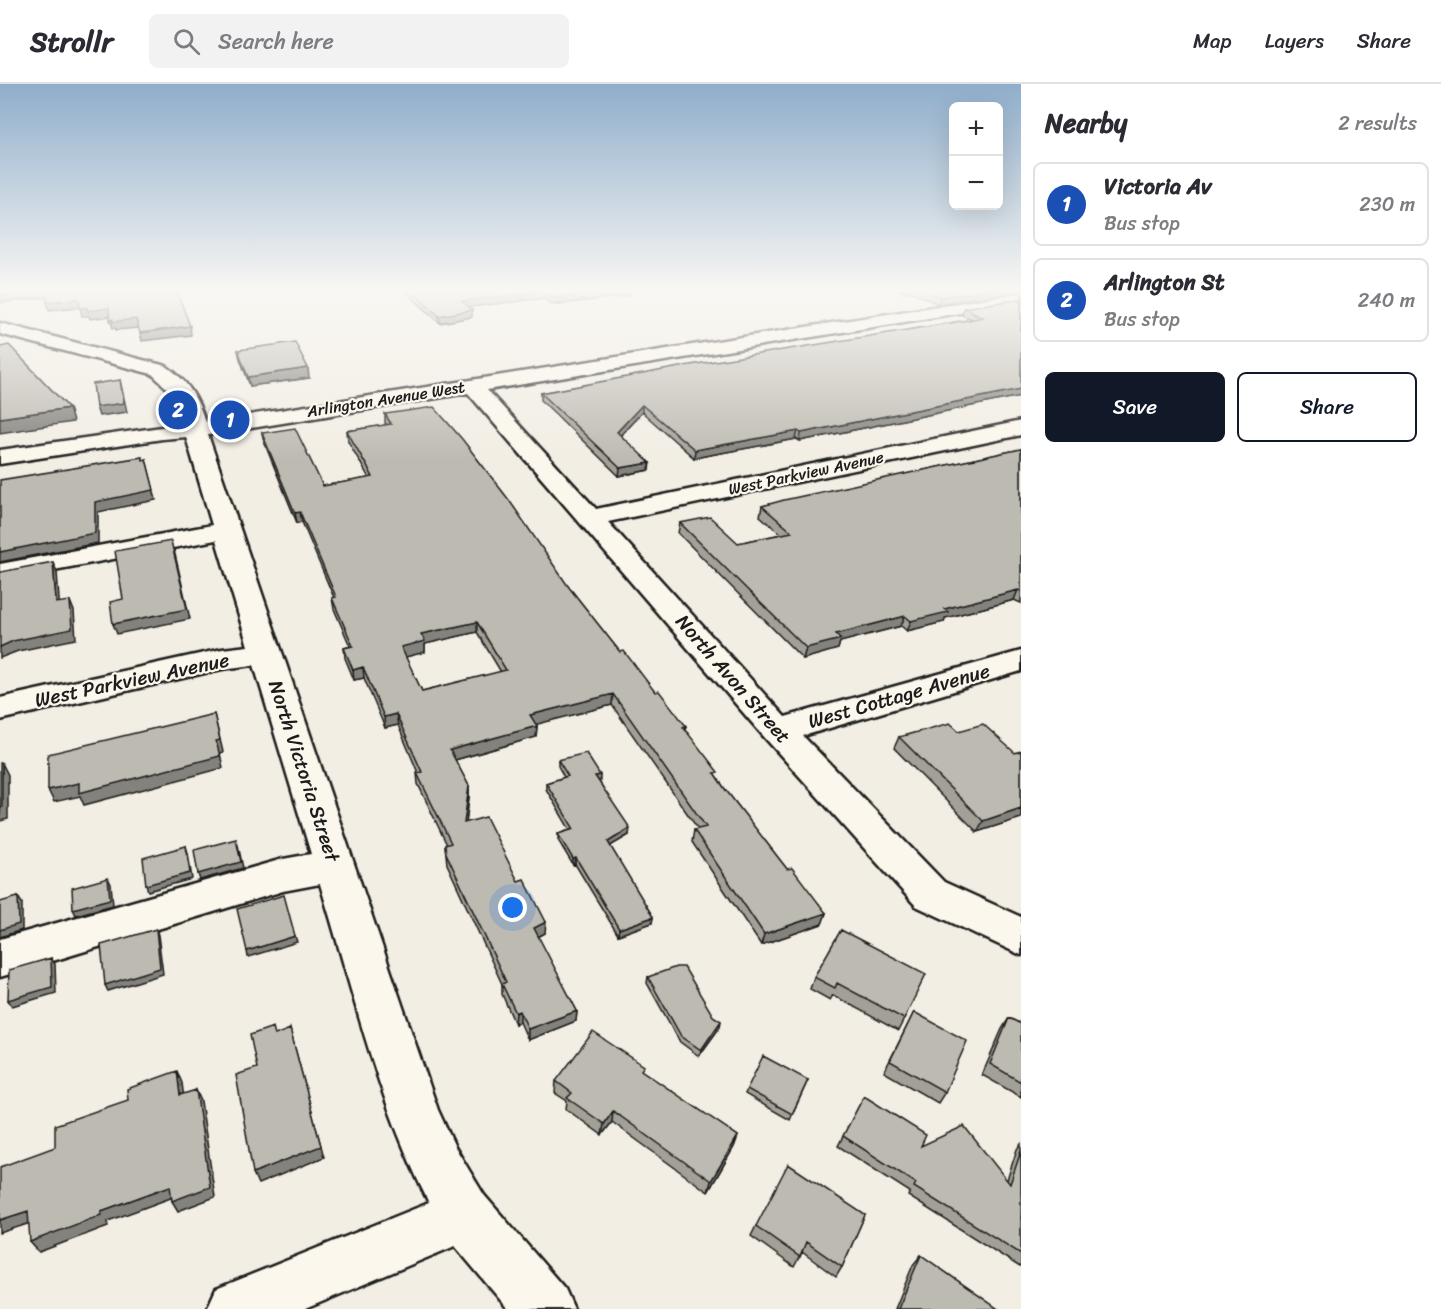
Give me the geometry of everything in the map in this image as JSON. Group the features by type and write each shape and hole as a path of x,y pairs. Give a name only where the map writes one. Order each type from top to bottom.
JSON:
{"street":[{"name":"North Victoria Street","path":"65,346 159,370 173,378 185,393 265,654 335,866 401,1079 426,1142 466,1215 545,1309"},
{"name":"Arlington Avenue West","path":"0,458 162,432 196,430 717,346"},
{"name":"North Avon Street","path":"472,385 778,731 930,894 1021,937"},
{"name":"West Parkview Avenue","path":"591,518 1021,428"},
{"path":"0,572 227,530"},
{"name":"West Parkview Avenue","path":"0,709 222,659 265,654"},
{"name":"West Cottage Avenue","path":"778,731 1021,661"},
{"path":"0,958 283,875 335,866"},
{"path":"236,1309 466,1215"}],"building":[{"path":"10,346 69,408 0,418 0,347"},
{"path":"265,346 297,346 308,368 248,377 238,350"},
{"path":"807,346 1021,346 1021,389 801,433 798,431 695,450 642,405 617,432 650,463 620,468 541,393"},
{"path":"120,380 124,403 96,407 93,384"},
{"path":"434,407 509,500 568,586 620,652 624,651 655,692 659,691 718,772 714,773 725,789 787,869 792,868 826,913 764,934 694,830 706,827 613,694 530,715 537,726 450,750 469,786 464,823 486,817 518,881 524,879 546,922 534,928 577,1011 528,1029 520,1011 516,1013 502,984 506,982 446,853 445,845 451,843 417,773 422,772 396,714 384,717 363,667 353,670 344,648 353,646 332,598 336,597 300,512 295,513 262,433 295,428 323,486 373,477 347,431 391,424 385,414","holes":["477,622 506,670 422,691 401,647 425,641 421,634"]},
{"path":"1021,449 1021,591 944,609 948,612 911,621 905,616 836,634 841,639 806,648 680,523 710,517 738,543 792,532 762,506"},
{"path":"142,457 142,460 146,459 154,490 95,502 95,533 0,552 0,480"},
{"path":"171,541 187,609 113,624 110,602 123,599 115,551"},
{"path":"53,562 56,603 70,601 72,629 13,641 0,647 0,572"},
{"path":"214,714 220,740 216,741 220,756 79,793 79,783 48,790 48,754"},
{"path":"950,723 959,731 983,724 1015,753 1021,751 1021,808 983,821 899,737"},
{"path":"586,753 600,775 595,776 630,828 608,842 653,917 619,929 576,858 573,859 558,834 574,829 546,783 568,776 558,760"},
{"path":"0,763 2,763 2,807 0,807"},
{"path":"236,839 241,862 198,874 194,850"},
{"path":"186,846 190,873 146,885 143,858"},
{"path":"108,878 110,899 73,909 72,888"},
{"path":"284,895 295,936 247,951 237,909"},
{"path":"18,897 19,924 0,930 0,902"},
{"path":"156,929 160,968 105,985 101,945"},
{"path":"841,930 926,974 904,1019 837,983 835,988 814,977"},
{"path":"51,958 52,987 8,1000 9,970"},
{"path":"676,967 684,967 713,1016 721,1021 701,1050 681,1036 648,977"},
{"path":"914,1012 967,1041 945,1092 890,1061"},
{"path":"1009,1018 1021,1024 1021,1082 990,1064"},
{"path":"273,1027 275,1035 290,1029 321,1146 253,1173 236,1075 257,1068 250,1035"},
{"path":"593,1032 644,1066 641,1070 738,1136 711,1181 613,1111 604,1124 567,1098 572,1093 556,1081"},
{"path":"763,1056 808,1080 792,1114 747,1089"},
{"path":"177,1071 180,1095 196,1090 210,1187 172,1201 170,1186 101,1211 101,1215 30,1242 28,1211 0,1220 0,1167 55,1147 55,1125 128,1100 127,1089"},
{"path":"864,1096 926,1135 921,1146 964,1126 1010,1184 1021,1151 1021,1254 914,1187 916,1183 843,1136"},
{"path":"788,1164 865,1215 842,1267 806,1242 800,1257 756,1226"},
{"path":"921,1255 998,1309 898,1309"}],"place":[{"name":"Arlington St","path":"178,410"},
{"name":"Victoria Av","path":"230,420"}]}
